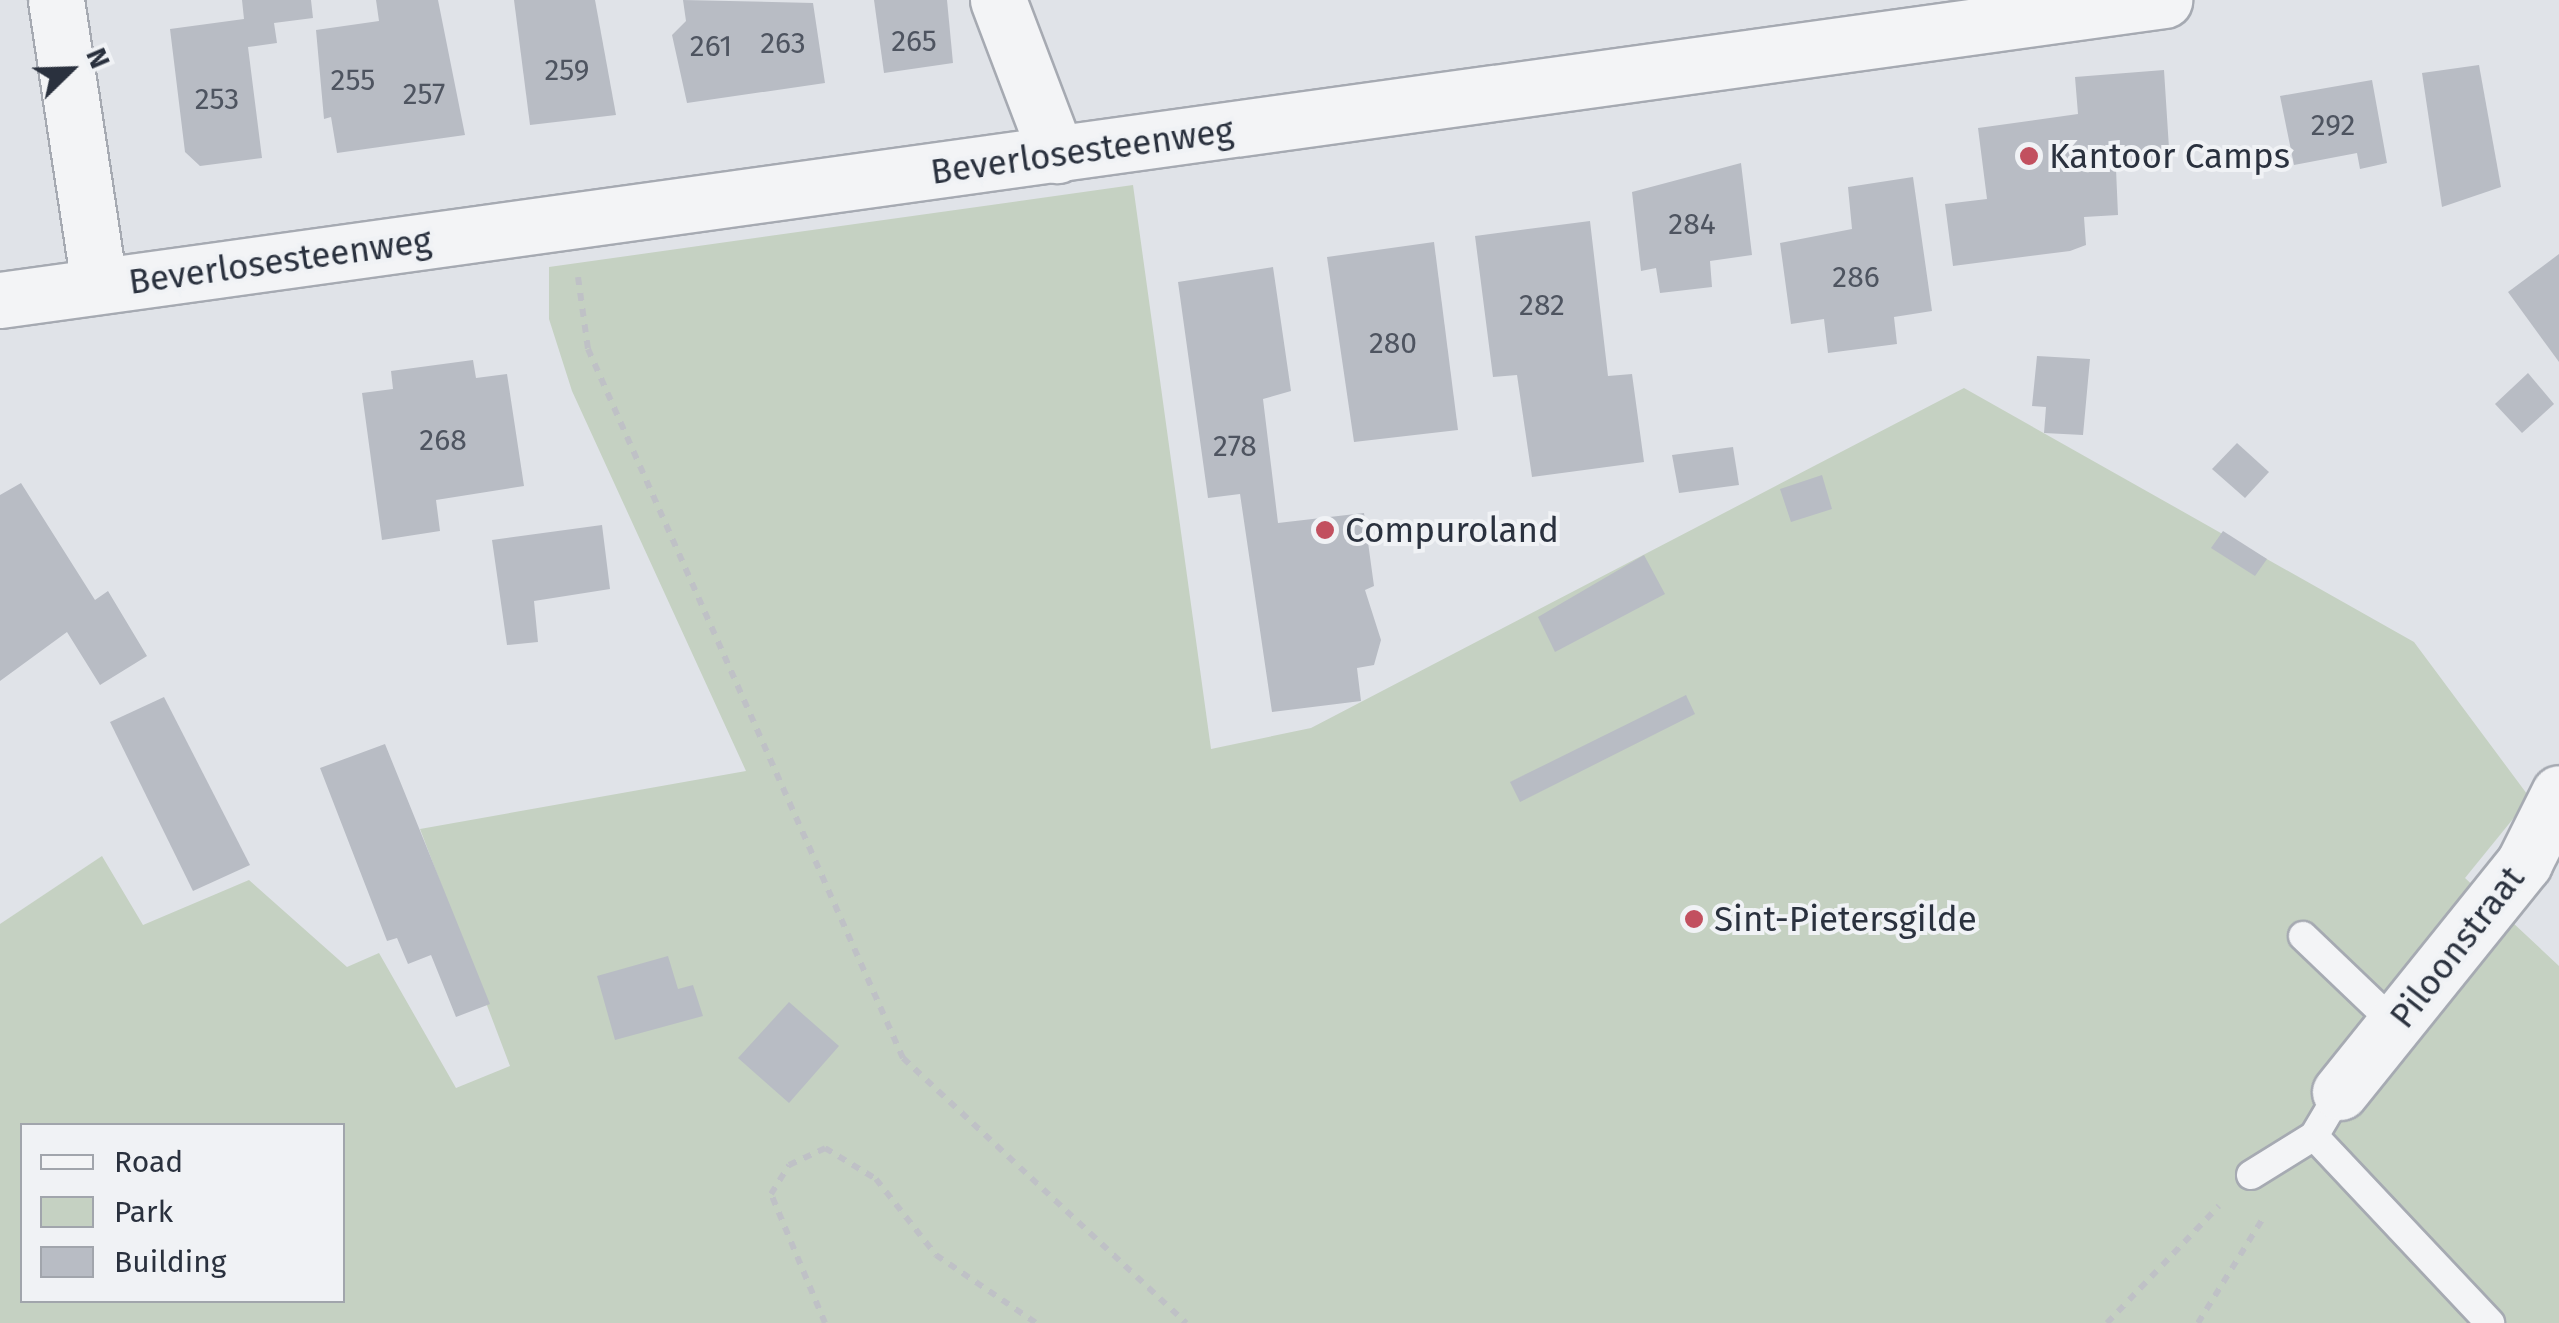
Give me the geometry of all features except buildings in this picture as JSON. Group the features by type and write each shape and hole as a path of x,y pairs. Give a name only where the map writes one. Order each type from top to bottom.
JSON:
{"street":[{"path":"56,0 98,286"},
{"path":"998,0 1057,155"},
{"name":"Beverlosesteenweg","path":"0,300 2164,0"},
{"name":"Piloonstraat","path":"2327,1114 2524,864 2559,793"}],"lane":[{"path":"2303,936 2396,1025"},
{"path":"2251,1176 2327,1114 2490,1323"}],"path":[{"path":"570,222 588,349 903,1058 1186,1323"},
{"path":"2198,1323 2327,1114"},
{"path":"825,1323 771,1194 789,1165 824,1148 876,1179 936,1256 1036,1323"},
{"path":"2107,1323 2251,1176"}],"green space":[{"path":"1133,185 1211,749 1311,728 1964,388 2414,642 2530,798 2465,878 2559,966 2559,1323 0,1323 0,924 102,856 143,925 249,880 347,967 379,953 456,1088 510,1066 420,829 746,771 572,391 549,319 549,267"}],"place":[{"name":"Kantoor Camps","path":"2029,156"},
{"name":"Compuroland","path":"1325,530"},
{"name":"Sint-Pietersgilde","path":"1694,919"}]}
